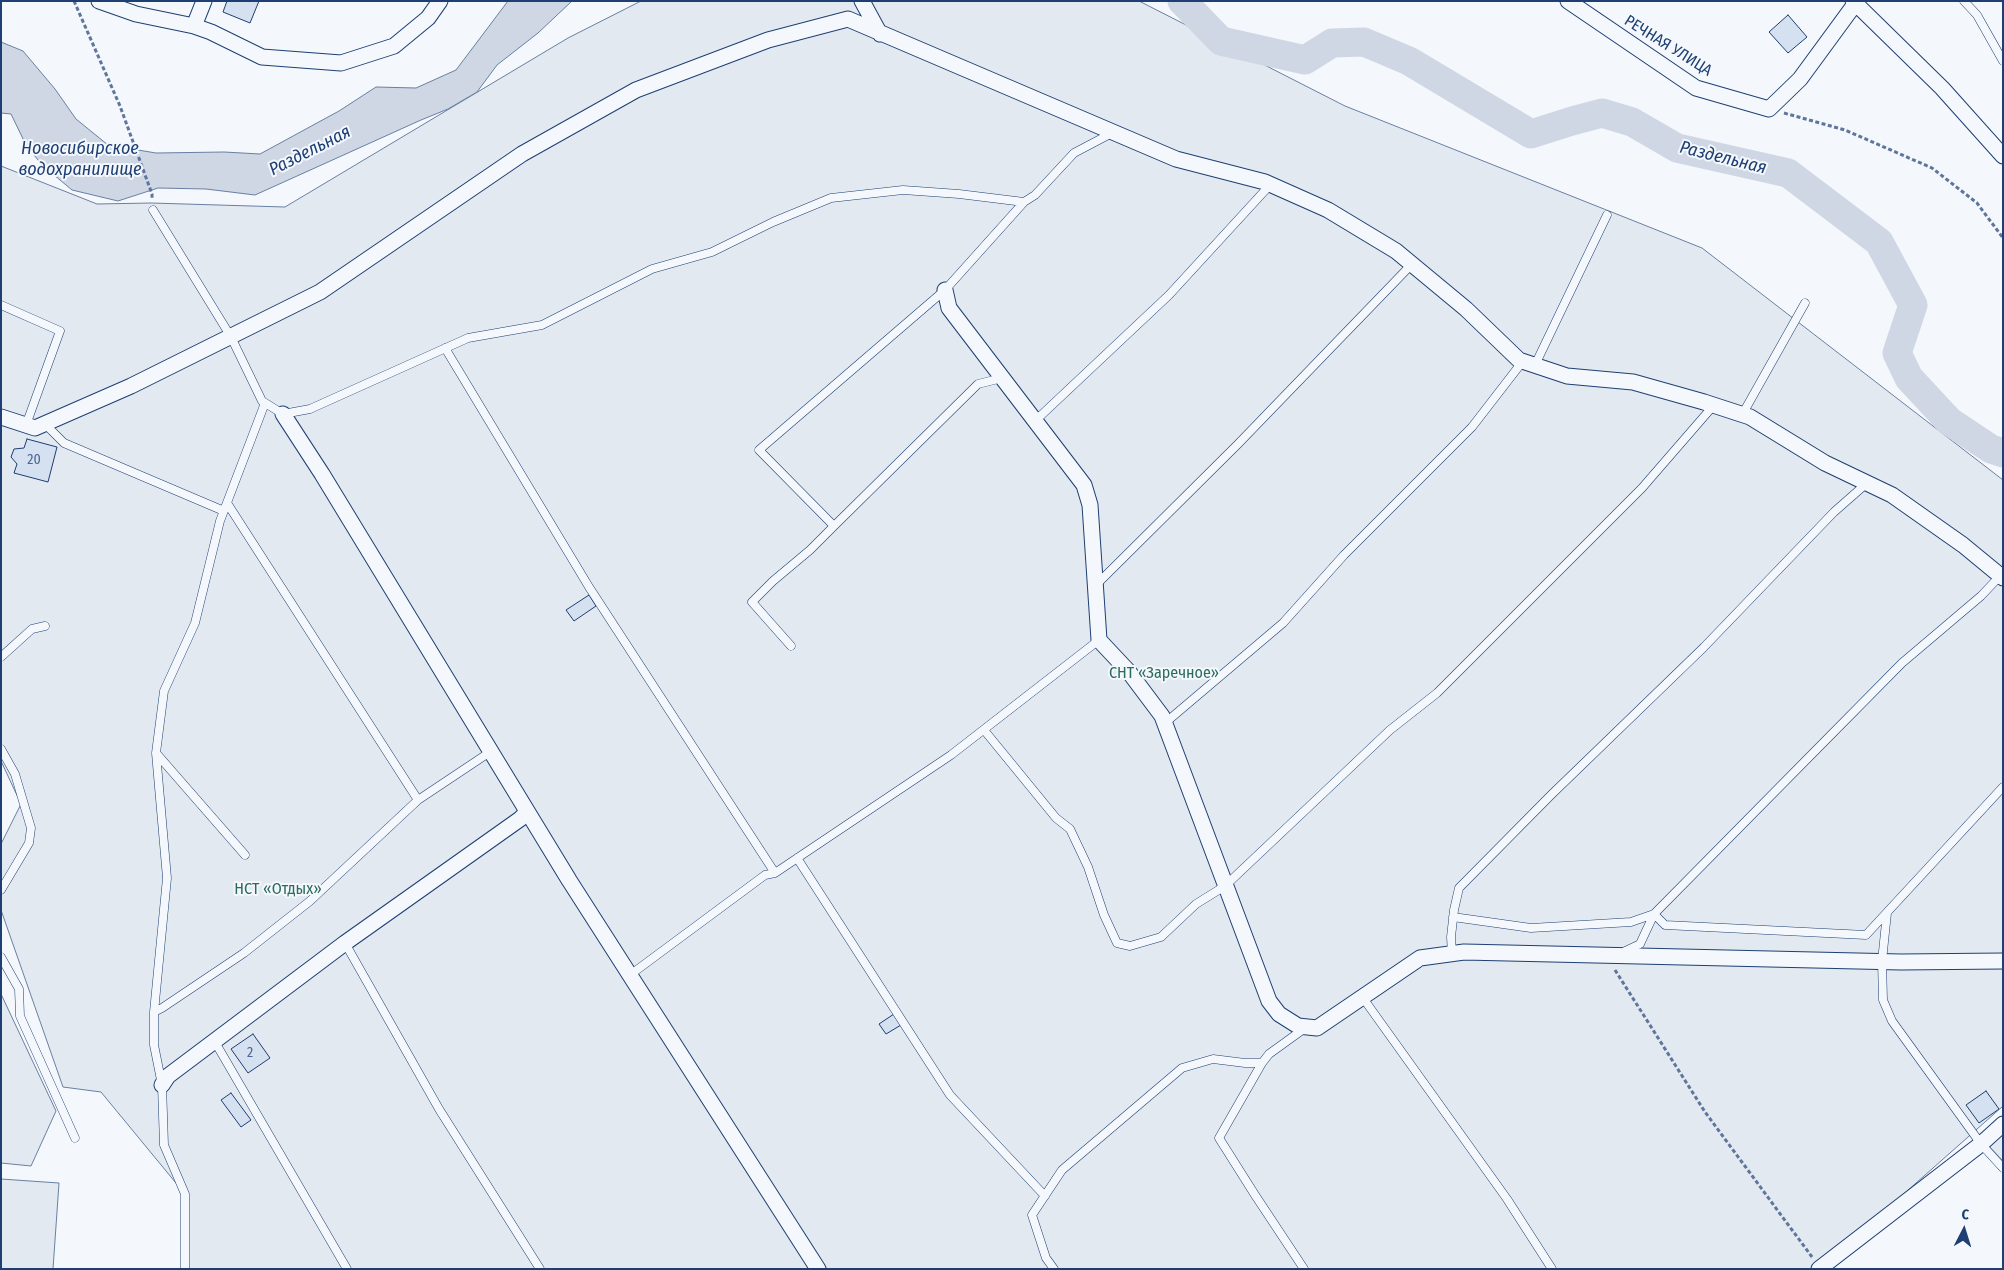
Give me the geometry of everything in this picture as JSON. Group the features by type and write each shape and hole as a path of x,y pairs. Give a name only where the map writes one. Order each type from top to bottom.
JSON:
{"street":[{"path":"99,1 136,14 194,26 211,32 262,57 341,63 394,46 428,18 440,1"},
{"path":"194,26 204,1"},
{"path":"862,1 880,34"},
{"name":"РЕЧНАЯ УЛИЦА","path":"1568,1 1696,88 1769,110"},
{"path":"1769,110 1800,79 1854,3 1942,88 2003,156"},
{"path":"1,417 35,428 131,386 320,292 522,154 636,90 768,40 848,19 1176,159 1270,185 1328,210 1396,250 1466,309 1519,360 1567,376 1634,382 1742,415 1825,462 1892,495 1964,545 2002,577"},
{"path":"945,290 949,308 1084,485 1090,505 1099,640 1129,672 1162,716 1269,1002 1279,1014 1298,1026 1317,1028 1420,958 1464,952 1882,961 2003,961"},
{"path":"283,414 322,474 527,812 818,1269"},
{"path":"162,1084 168,1076 345,943 520,819 527,812"},
{"path":"1819,1268 1981,1144 2003,1124"}],"lane":[{"path":"1964,1 1977,15 2003,61"},
{"path":"834,526 759,450 945,290 1024,202 1035,195 1074,153 1112,133"},
{"path":"1035,421 1168,295 1270,185"},
{"path":"153,210 230,337 262,401 283,414 310,409 468,338 542,325 652,269 712,252 773,222 831,198 904,190 1024,202"},
{"path":"1165,723 1283,623 1344,555 1472,426 1529,363 1607,215"},
{"path":"1095,585 1238,444 1412,264"},
{"path":"1742,415 1805,303"},
{"path":"1,305 60,331 26,425"},
{"path":"445,348 589,587 775,872"},
{"path":"791,646 752,602 773,581 810,550 978,384 1002,378"},
{"path":"185,1269 185,1194 164,1145 162,1084 154,1045 154,1012 167,878 156,753 164,691 196,623 225,507 265,404"},
{"path":"984,730 1056,818 1070,829 1088,867 1104,915 1117,943 1130,946 1161,937 1196,904 1226,886 1390,730 1436,693 1642,488 1714,405"},
{"path":"45,424 64,443 225,507 418,800"},
{"path":"1452,953 1453,918 1459,888 1551,795 1704,647 1834,512 1867,483"},
{"path":"1610,956 1640,944 1654,914 1902,664 2002,577"},
{"path":"1,657 32,629 45,626"},
{"path":"630,975 765,875 775,872 797,858 951,755 1099,640"},
{"path":"1,749 15,774 30,828 29,843 1,890"},
{"path":"154,1012 244,953 310,901 418,800 490,752"},
{"path":"156,753 245,855"},
{"path":"1654,914 1665,925 1866,935 2003,787"},
{"path":"797,858 950,1095 1045,1196"},
{"path":"1886,913 1882,961 1883,1000 1892,1021 1981,1144 2003,1168"},
{"path":"1453,918 1531,928 1631,922 1654,914"},
{"path":"345,943 439,1109 540,1269"},
{"path":"1,957 19,989 20,1016 75,1138"},
{"path":"1363,998 1507,1199 1552,1269"},
{"path":"1304,1269 1220,1138 1262,1063 1269,1054 1307,1027"},
{"path":"215,1042 347,1269"},
{"path":"1054,1269 1046,1258 1032,1215 1062,1170 1182,1068 1213,1058 1245,1063 1262,1063"}],"path":[{"path":"74,1 120,106 152,194"},
{"path":"1769,110 1845,130 1932,168 1977,203 2003,238"},
{"path":"1610,956 1704,1112 1819,1268"}],"green space":[{"name":"СНТ «Заречное»","path":"641,1 1139,1 1345,106 1702,248 2003,480 2003,1106 1819,1269 185,1269 185,1194 101,1092 63,1087 1,910 1,844 21,804 1,761 1,166 97,204 151,203 285,207 568,38"},
{"path":"1,994 56,1111 31,1166 1,1163"},
{"path":"2003,1131 2003,1161 1987,1144"},
{"path":"1,1179 59,1183 53,1269 1,1269"}],"water":[{"name":"Новосибирское водохранилище","path":"508,1 572,1 538,33 497,65 477,92 448,109 255,195 206,189 158,188 118,201 72,190 42,165 26,145 11,114 1,113 1,42 23,51 55,89 76,119 108,145 156,153 224,152 260,154 339,111 376,87 416,88 456,70"}],"building":[{"path":"227,1 259,1 250,23 223,12"},
{"path":"1788,15 1807,37 1788,53 1769,32"},
{"path":"27,439 57,447 48,482 14,473 17,464 11,457 14,449 24,448"},
{"path":"589,595 596,606 574,621 566,610"},
{"path":"894,1014 901,1025 886,1034 879,1024"},
{"path":"253,1034 270,1058 248,1073 231,1049"},
{"path":"1986,1091 1999,1109 1979,1123 1966,1105"},
{"path":"231,1093 251,1120 241,1127 221,1100"}],"waterway":[{"name":"Раздельная","path":"1182,1 1221,41 1305,60 1332,43 1364,42 1409,61 1531,134 1602,113 1632,122 1677,148 1788,173 1879,242 1913,305 1897,353 1909,378 1949,421 1991,449 2003,453"}],"park label":[{"name":"НСТ «Отдых»","path":"278,890"}]}
